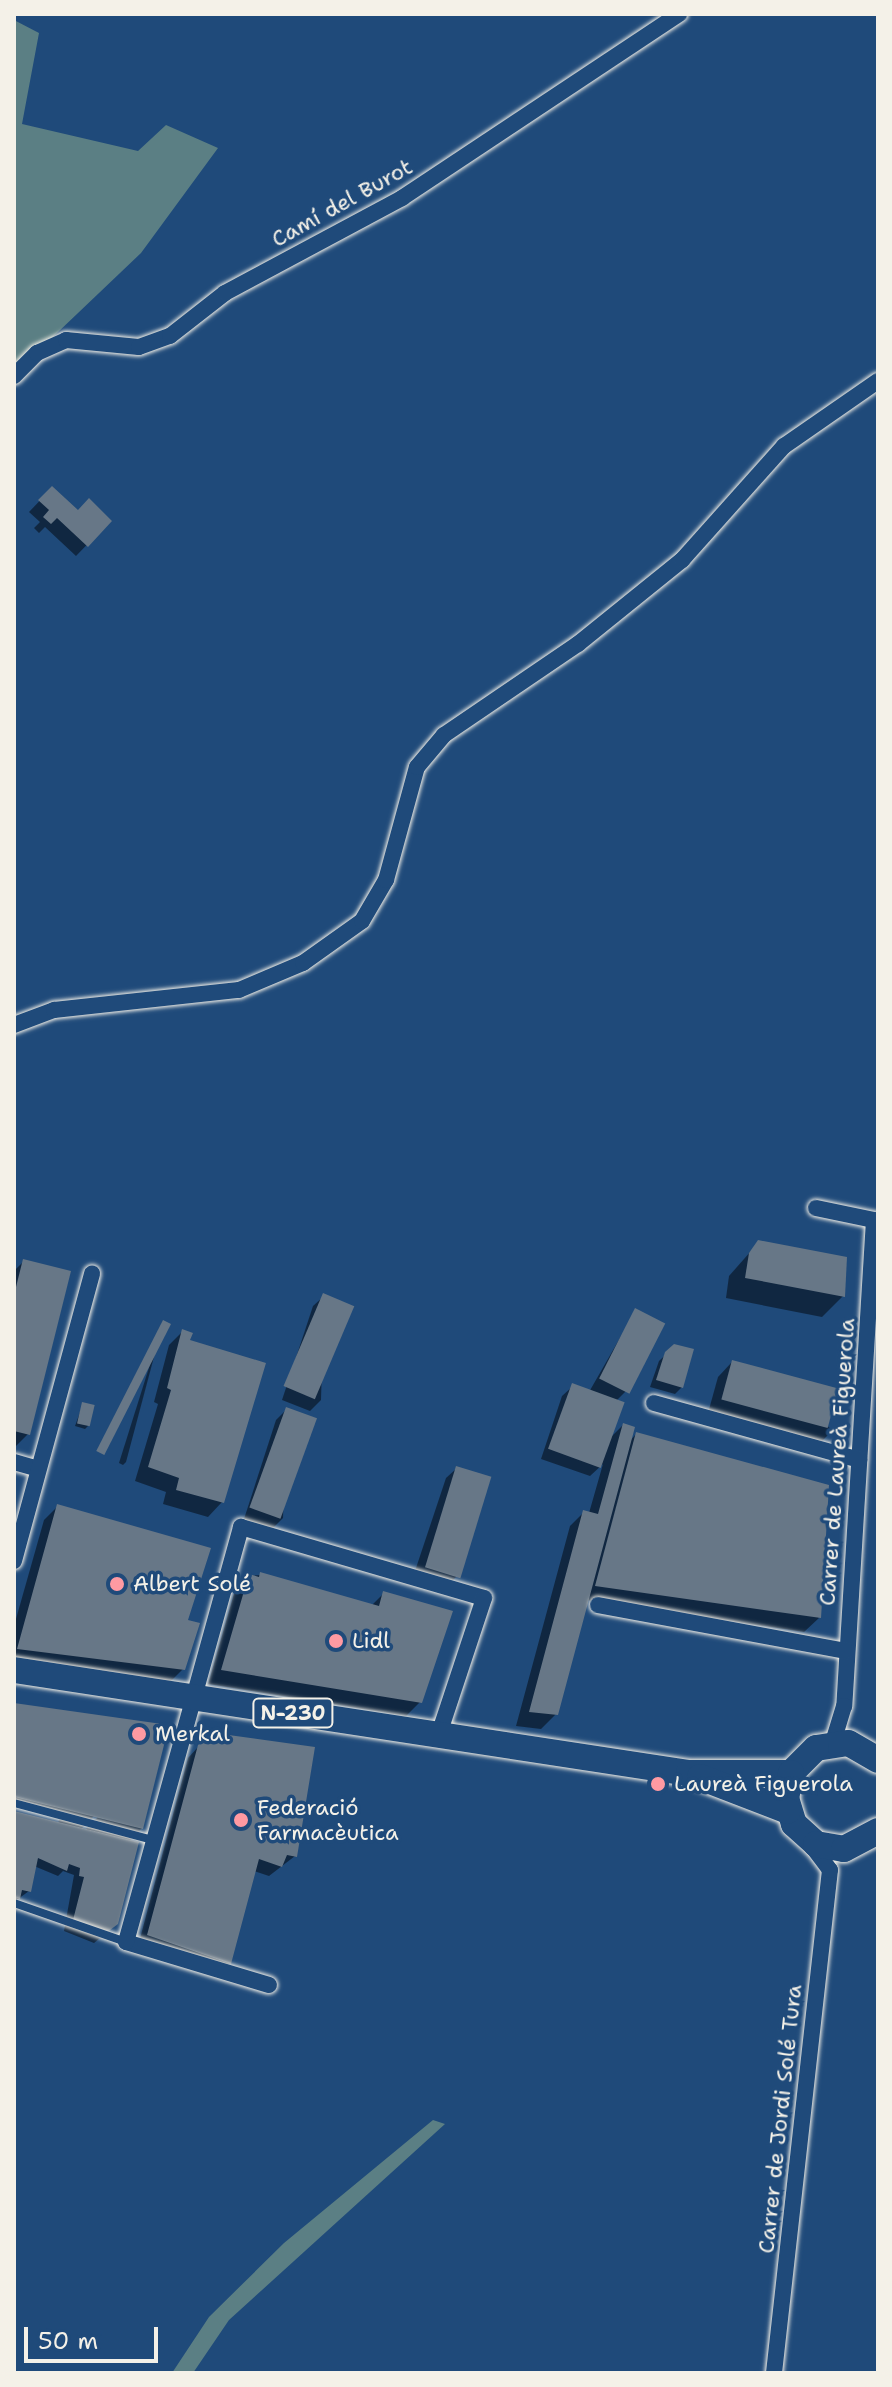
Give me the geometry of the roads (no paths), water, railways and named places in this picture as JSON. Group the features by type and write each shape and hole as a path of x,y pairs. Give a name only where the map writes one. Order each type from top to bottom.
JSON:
{"main road":[{"name":"N-230","path":"14,1670 689,1773 791,1773"},
{"path":"868,1838 830,1848 804,1836 788,1811 791,1773 816,1748 833,1743 870,1754"},
{"name":"N-230","path":"689,1773 788,1811"}],"street":[{"name":"Camí del Burot","path":"14,376 37,353 66,340 139,347 170,336 225,293 402,198 679,14"},
{"path":"14,1025 54,1010 239,990 303,963 362,921 386,880 417,767 444,735 578,644 682,560 784,446 878,381"},
{"name":"Carrer de Laureà Figuerola","path":"816,1208 874,1220 844,1706 833,1743"},
{"path":"14,1561 92,1273"},
{"path":"654,1403 859,1460"},
{"path":"14,1462 38,1469"},
{"path":"269,1985 126,1942 241,1527 484,1598 439,1734"},
{"path":"598,1605 847,1651"},
{"name":"Carrer de Laureà Figuerola","path":"844,1706 870,1754"},
{"path":"804,1836 830,1870 868,1838"},
{"name":"Carrer de Jordi Solé Tura","path":"774,2373 830,1870"}],"lane":[{"path":"14,1803 153,1840"},
{"path":"14,1903 126,1942"}],"place":[{"name":"Albert Solé","path":"117,1584"},
{"name":"Lidl","path":"336,1641"},
{"name":"Merkal","path":"139,1734"},
{"name":"Laureà Figuerola","path":"658,1784"},
{"name":"Federació Farmacèutica","path":"241,1820"}]}
